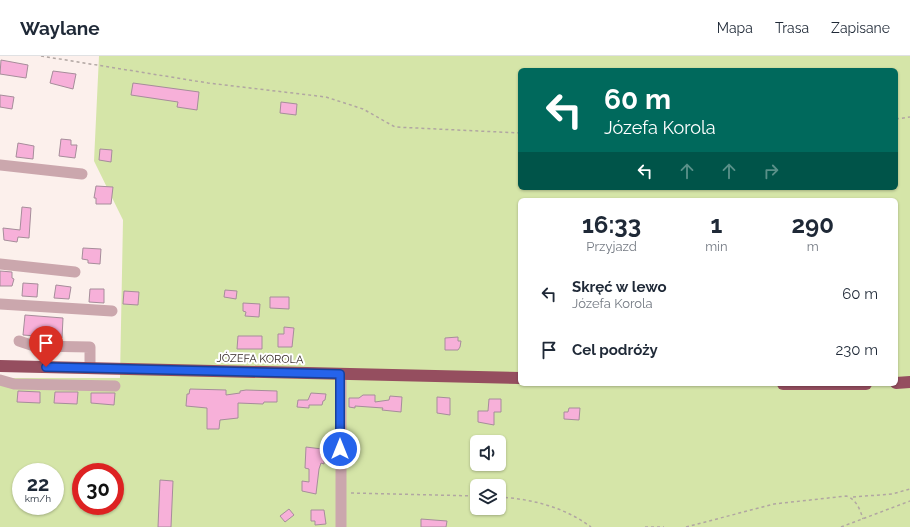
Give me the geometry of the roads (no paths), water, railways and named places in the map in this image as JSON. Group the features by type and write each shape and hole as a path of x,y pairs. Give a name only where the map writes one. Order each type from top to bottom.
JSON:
{"highway":[{"name":"JÓZEFA KOROLA","path":"1,366 518,378"},
{"path":"898,383 910,382"}],"street":[{"path":"0,165 82,174"},
{"path":"0,264 75,272"},
{"path":"0,304 112,311"},
{"path":"18,341 34,346 90,347 90,368"},
{"path":"1,366 0,380 14,384 115,386"},
{"path":"340,374 341,527"}]}
